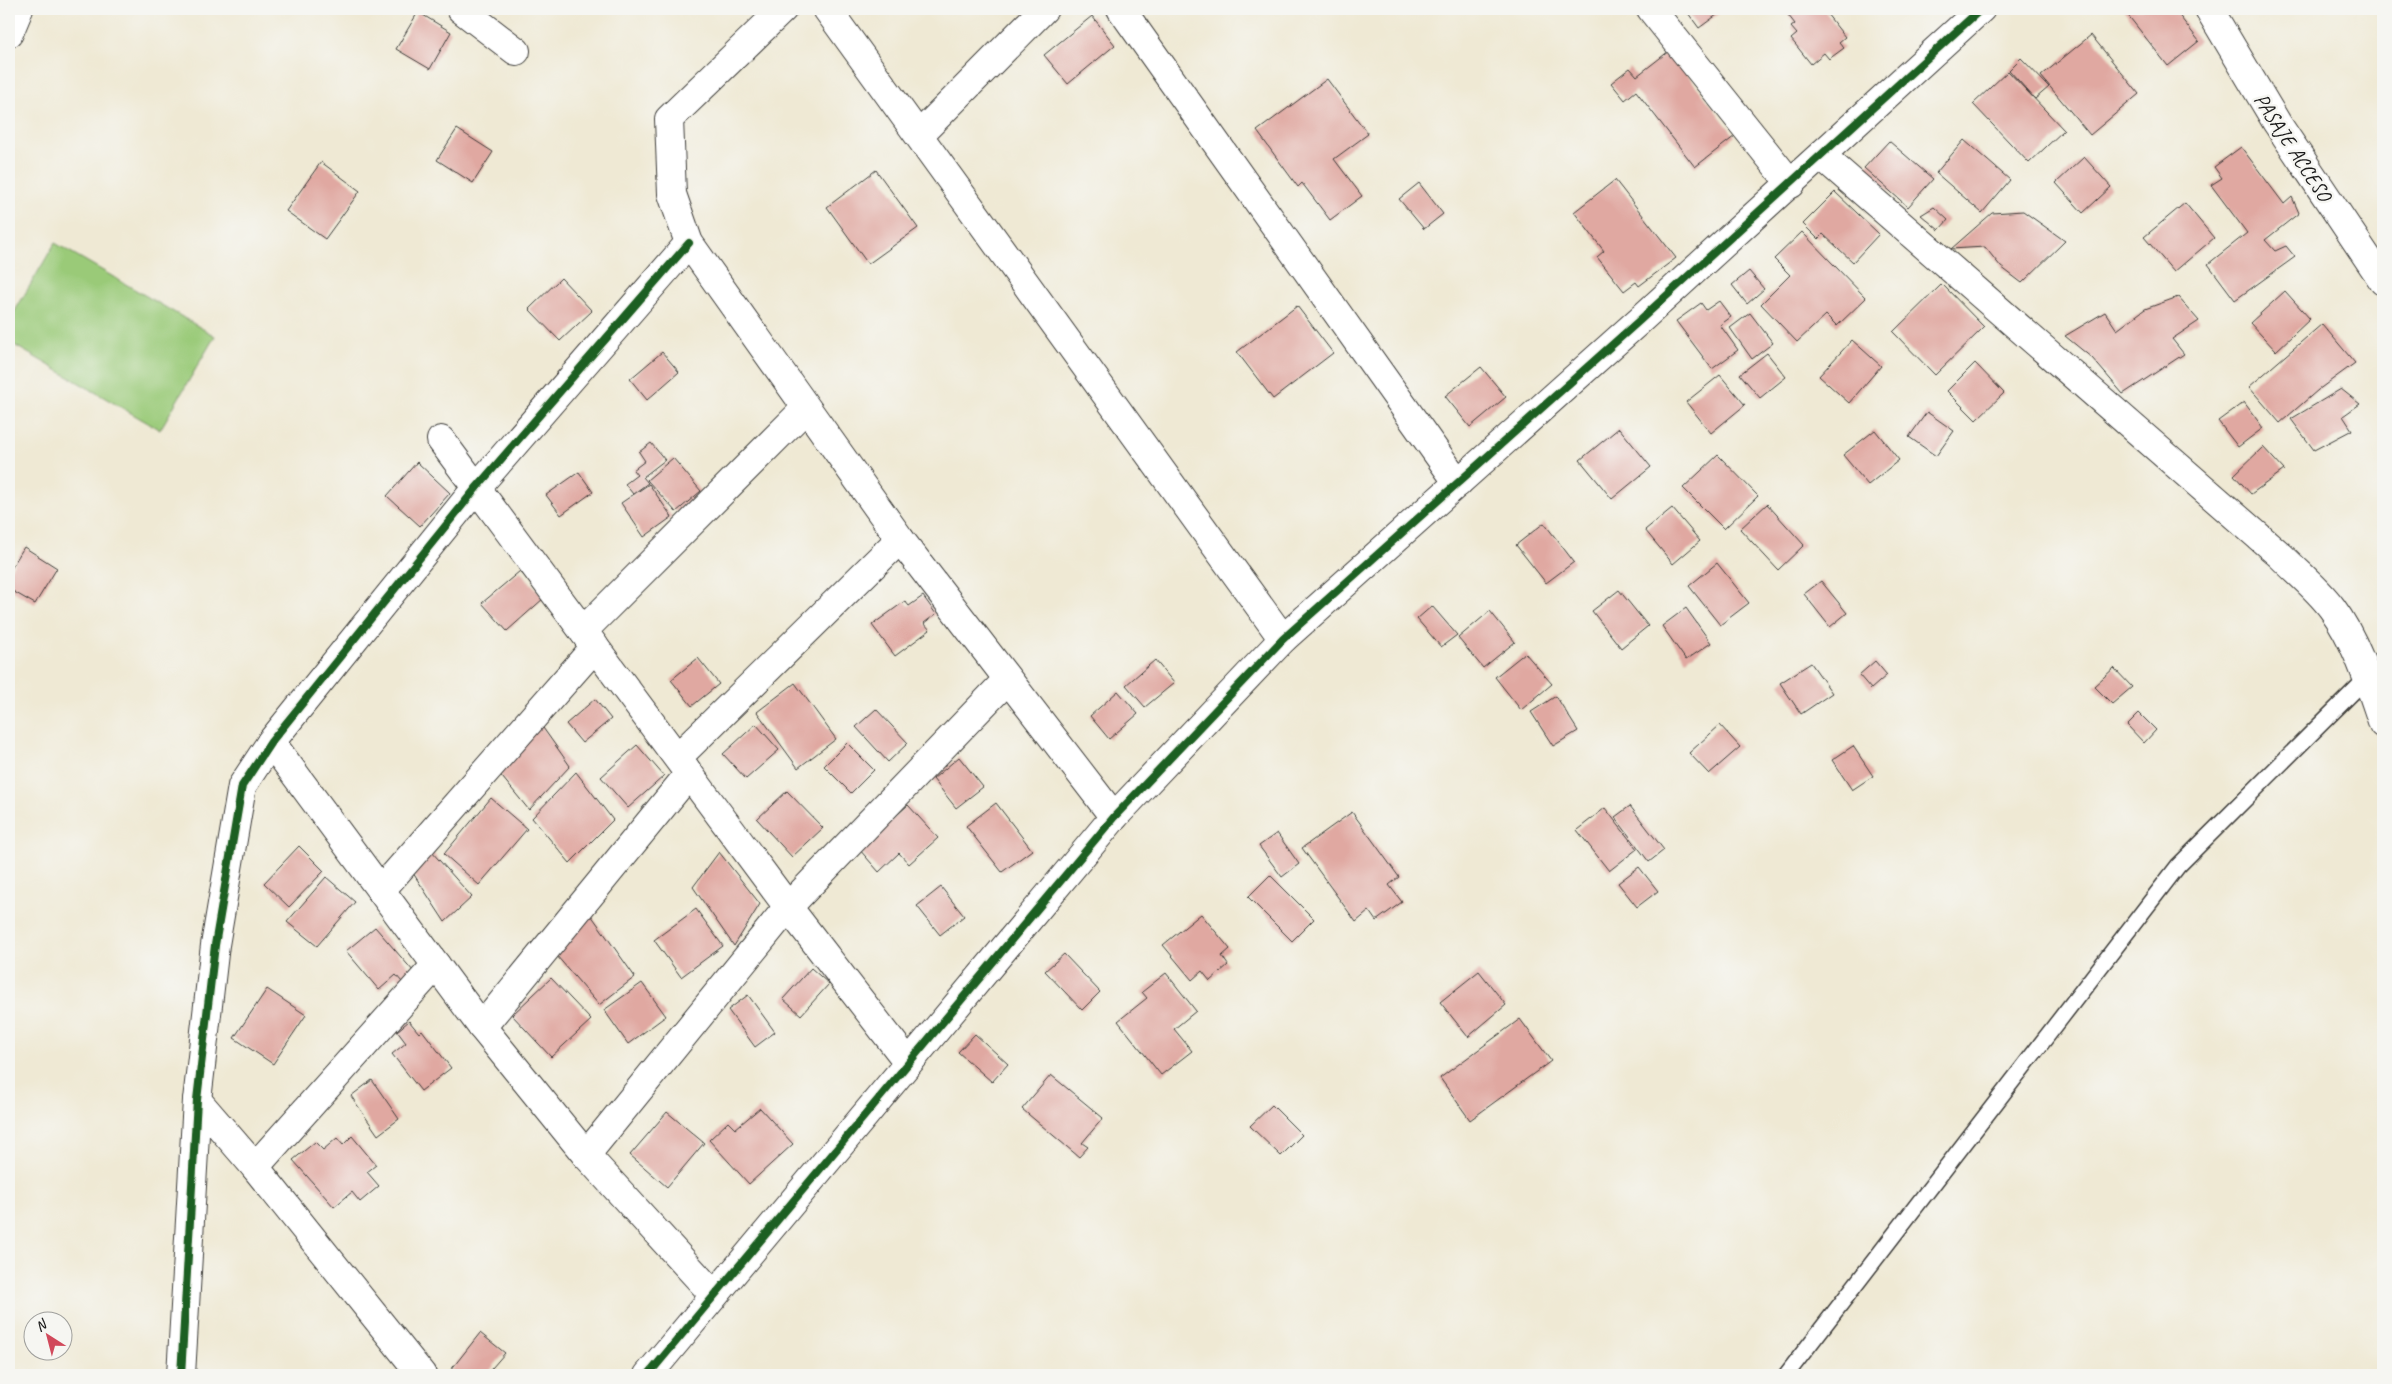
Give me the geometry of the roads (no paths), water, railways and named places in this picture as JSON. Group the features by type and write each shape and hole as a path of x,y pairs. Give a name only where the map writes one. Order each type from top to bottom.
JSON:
{"street":[{"path":"9,33 18,9"},
{"path":"461,9 516,51"},
{"path":"783,9 669,120 672,194 690,243 805,409 900,540 1114,817"},
{"path":"827,9 1283,639"},
{"path":"919,135 1044,9"},
{"path":"1121,9 1458,483"},
{"path":"1651,9 1791,184"},
{"path":"648,1375 1114,817 1283,639 1791,184 1981,9"},
{"name":"PASAJE ACCESO","path":"2209,9 2277,123 2383,281"},
{"path":"1822,156 2281,556 2332,608 2351,642 2367,678 2383,724"},
{"path":"181,1375 197,1100 215,945 242,786 271,742 477,487 690,243"},
{"path":"381,890 589,639 805,409"},
{"path":"441,440 788,907 908,1062"},
{"path":"482,1027 684,766 900,540"},
{"path":"586,1155 788,907 1007,680"},
{"path":"271,742 482,1027 586,1155 714,1294"},
{"path":"255,1167 436,965"},
{"path":"197,1100 255,1167 422,1375"}],"lane":[{"path":"1786,1375 2178,866 2367,678"}]}
